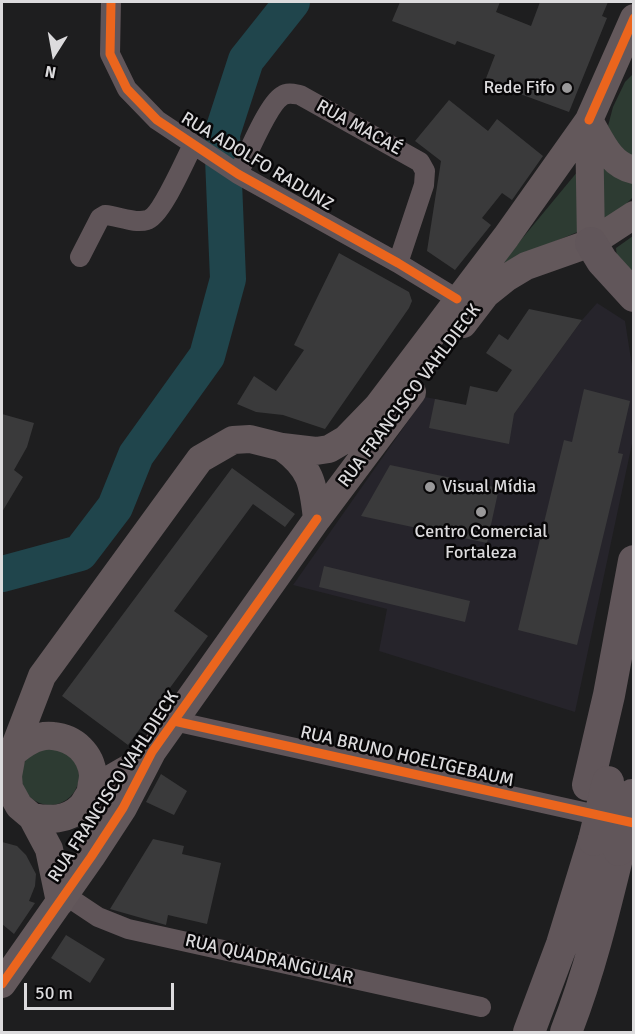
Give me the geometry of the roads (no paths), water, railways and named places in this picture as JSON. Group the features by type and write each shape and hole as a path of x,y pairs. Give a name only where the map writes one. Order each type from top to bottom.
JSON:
{"main road":[{"name":"RUA FRANCISCO VAHLDIECK","path":"62,898 49,849 32,818 19,806 9,788 8,776 12,754 42,676 200,459 234,440 250,439 282,447 329,449 346,439 378,406 506,237 589,120 624,56 633,18"},
{"path":"589,120 603,146 616,163 633,170"},
{"path":"589,120 591,243 602,261 633,296"},
{"name":"RUA FRANCISCO VAHLDIECK","path":"6,972 91,857 123,808 152,752 317,519 486,294 526,266 591,243 633,215"},
{"path":"282,447 298,458 305,468 314,488 317,519"},
{"path":"619,794 609,695 633,561"},
{"path":"529,1032 598,842 619,794 633,659"},
{"path":"12,754 32,739 47,735 62,736 83,750 91,764 93,778 90,793 95,825 91,857"},
{"name":"RUA FRANCISCO VAHLDIECK","path":"90,793 134,767 152,752"},
{"path":"32,818 50,820 67,817 81,807 90,793"},
{"path":"566,1032 579,1000 599,933 598,842"}],"street":[{"name":"RUA ADOLFO RADUNZ","path":"111,2 110,54 127,89 157,120 235,172 398,263 457,299"},
{"name":"RUA MACAÉ","path":"235,172 280,97 288,93 300,95 420,162 425,171 424,185 398,263"},
{"path":"80,257 100,218 105,215 142,221 154,218 200,149"},
{"name":"RUA BRUNO HOELTGEBAUM","path":"174,721 619,794"},
{"name":"RUA QUADRANGULAR","path":"62,898 98,917 128,929 480,1007"}],"waterway":[{"path":"2,574 80,553 115,507 136,455 207,356 228,279 222,134 246,60 292,2"}],"place":[{"name":"Rede Fifo","path":"567,88"},
{"name":"Visual Mídia","path":"430,487"},
{"name":"Centro Comercial Fortaleza","path":"481,512"}]}
